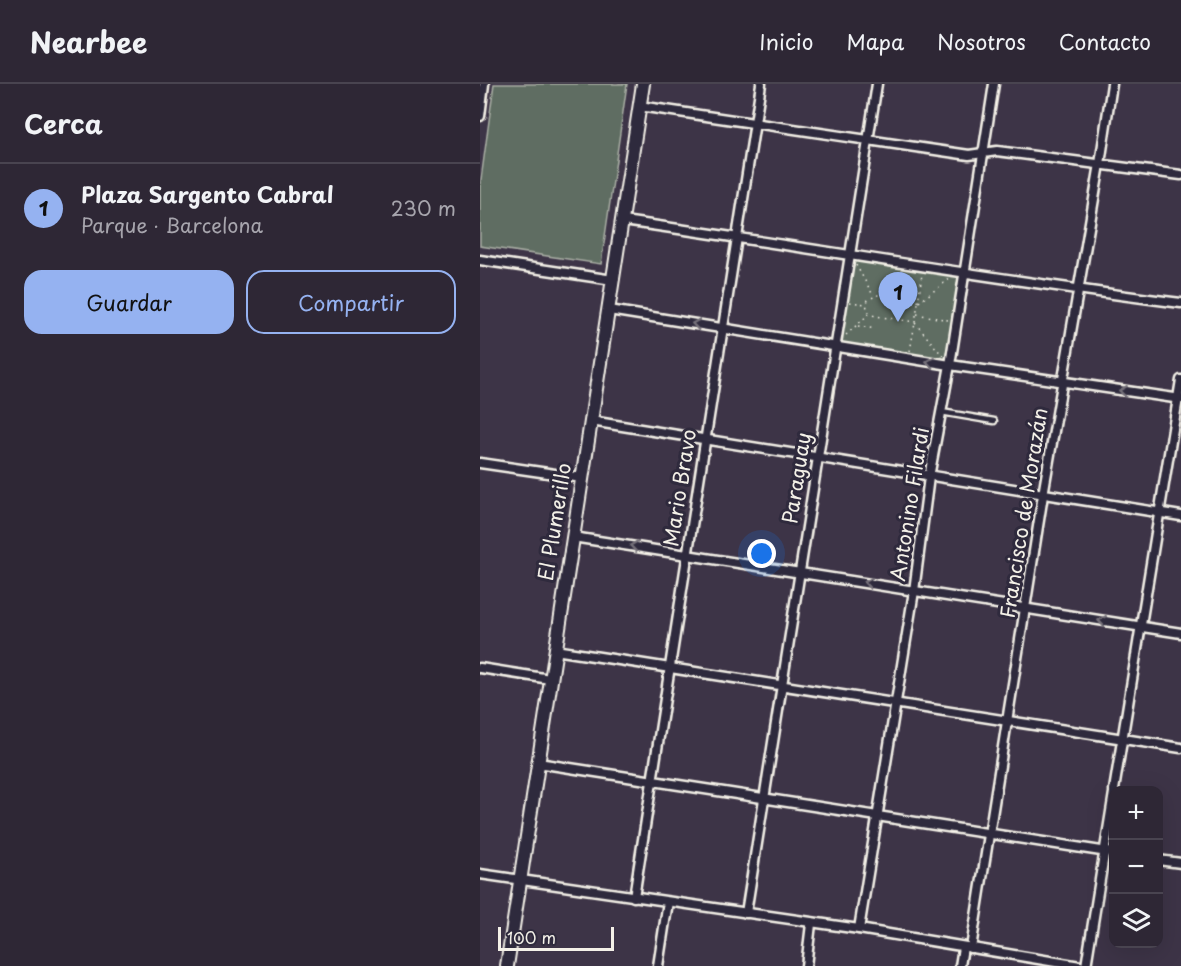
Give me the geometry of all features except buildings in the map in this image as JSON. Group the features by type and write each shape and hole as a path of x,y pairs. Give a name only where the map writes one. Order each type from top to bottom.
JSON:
{"street":[{"path":"480,116 484,84"},
{"name":"El Plumerillo","path":"507,966 643,84"},
{"name":"Mario Bravo","path":"634,897 686,553 762,84"},
{"name":"Paraguay","path":"746,913 877,84"},
{"name":"Antonino Filardi","path":"859,930 914,591 929,477 950,365 962,273 994,84"},
{"name":"Francisco de Morazán","path":"960,966 967,948 990,833 1006,721 1112,84"},
{"path":"639,106 969,155 997,151 1181,175"},
{"path":"623,221 962,273 1181,303"},
{"path":"480,261 613,280"},
{"path":"609,310 835,345 909,359 1179,399"},
{"path":"1115,786 1181,380"},
{"path":"591,421 1181,516"},
{"path":"480,463 582,478"},
{"path":"573,537 686,553 1181,633"},
{"path":"555,650 1181,748"},
{"path":"480,668 550,679"},
{"path":"538,763 1109,852 1086,966"},
{"path":"1163,861 1181,863"},
{"path":"480,874 859,930 967,948 1028,962 1080,966"},
{"path":"658,966 668,902"},
{"path":"806,966 811,924"}],"lane":[{"path":"941,412 994,421"}],"path":[{"path":"850,255 874,296"},
{"path":"909,359 923,267"},
{"path":"866,304 874,296 918,303 962,273"},
{"path":"908,301 911,289"},
{"path":"843,301 866,304"},
{"path":"866,304 869,313 875,316 915,322 950,365"},
{"path":"835,345 869,313"},
{"path":"916,314 957,321"},
{"path":"856,326 875,329"}],"green space":[{"path":"494,84 627,84 601,264 480,246 480,187"},
{"path":"850,255 965,273 950,365 835,347"}],"place":[{"name":"Plaza Sargento Cabral","path":"898,322"}]}
